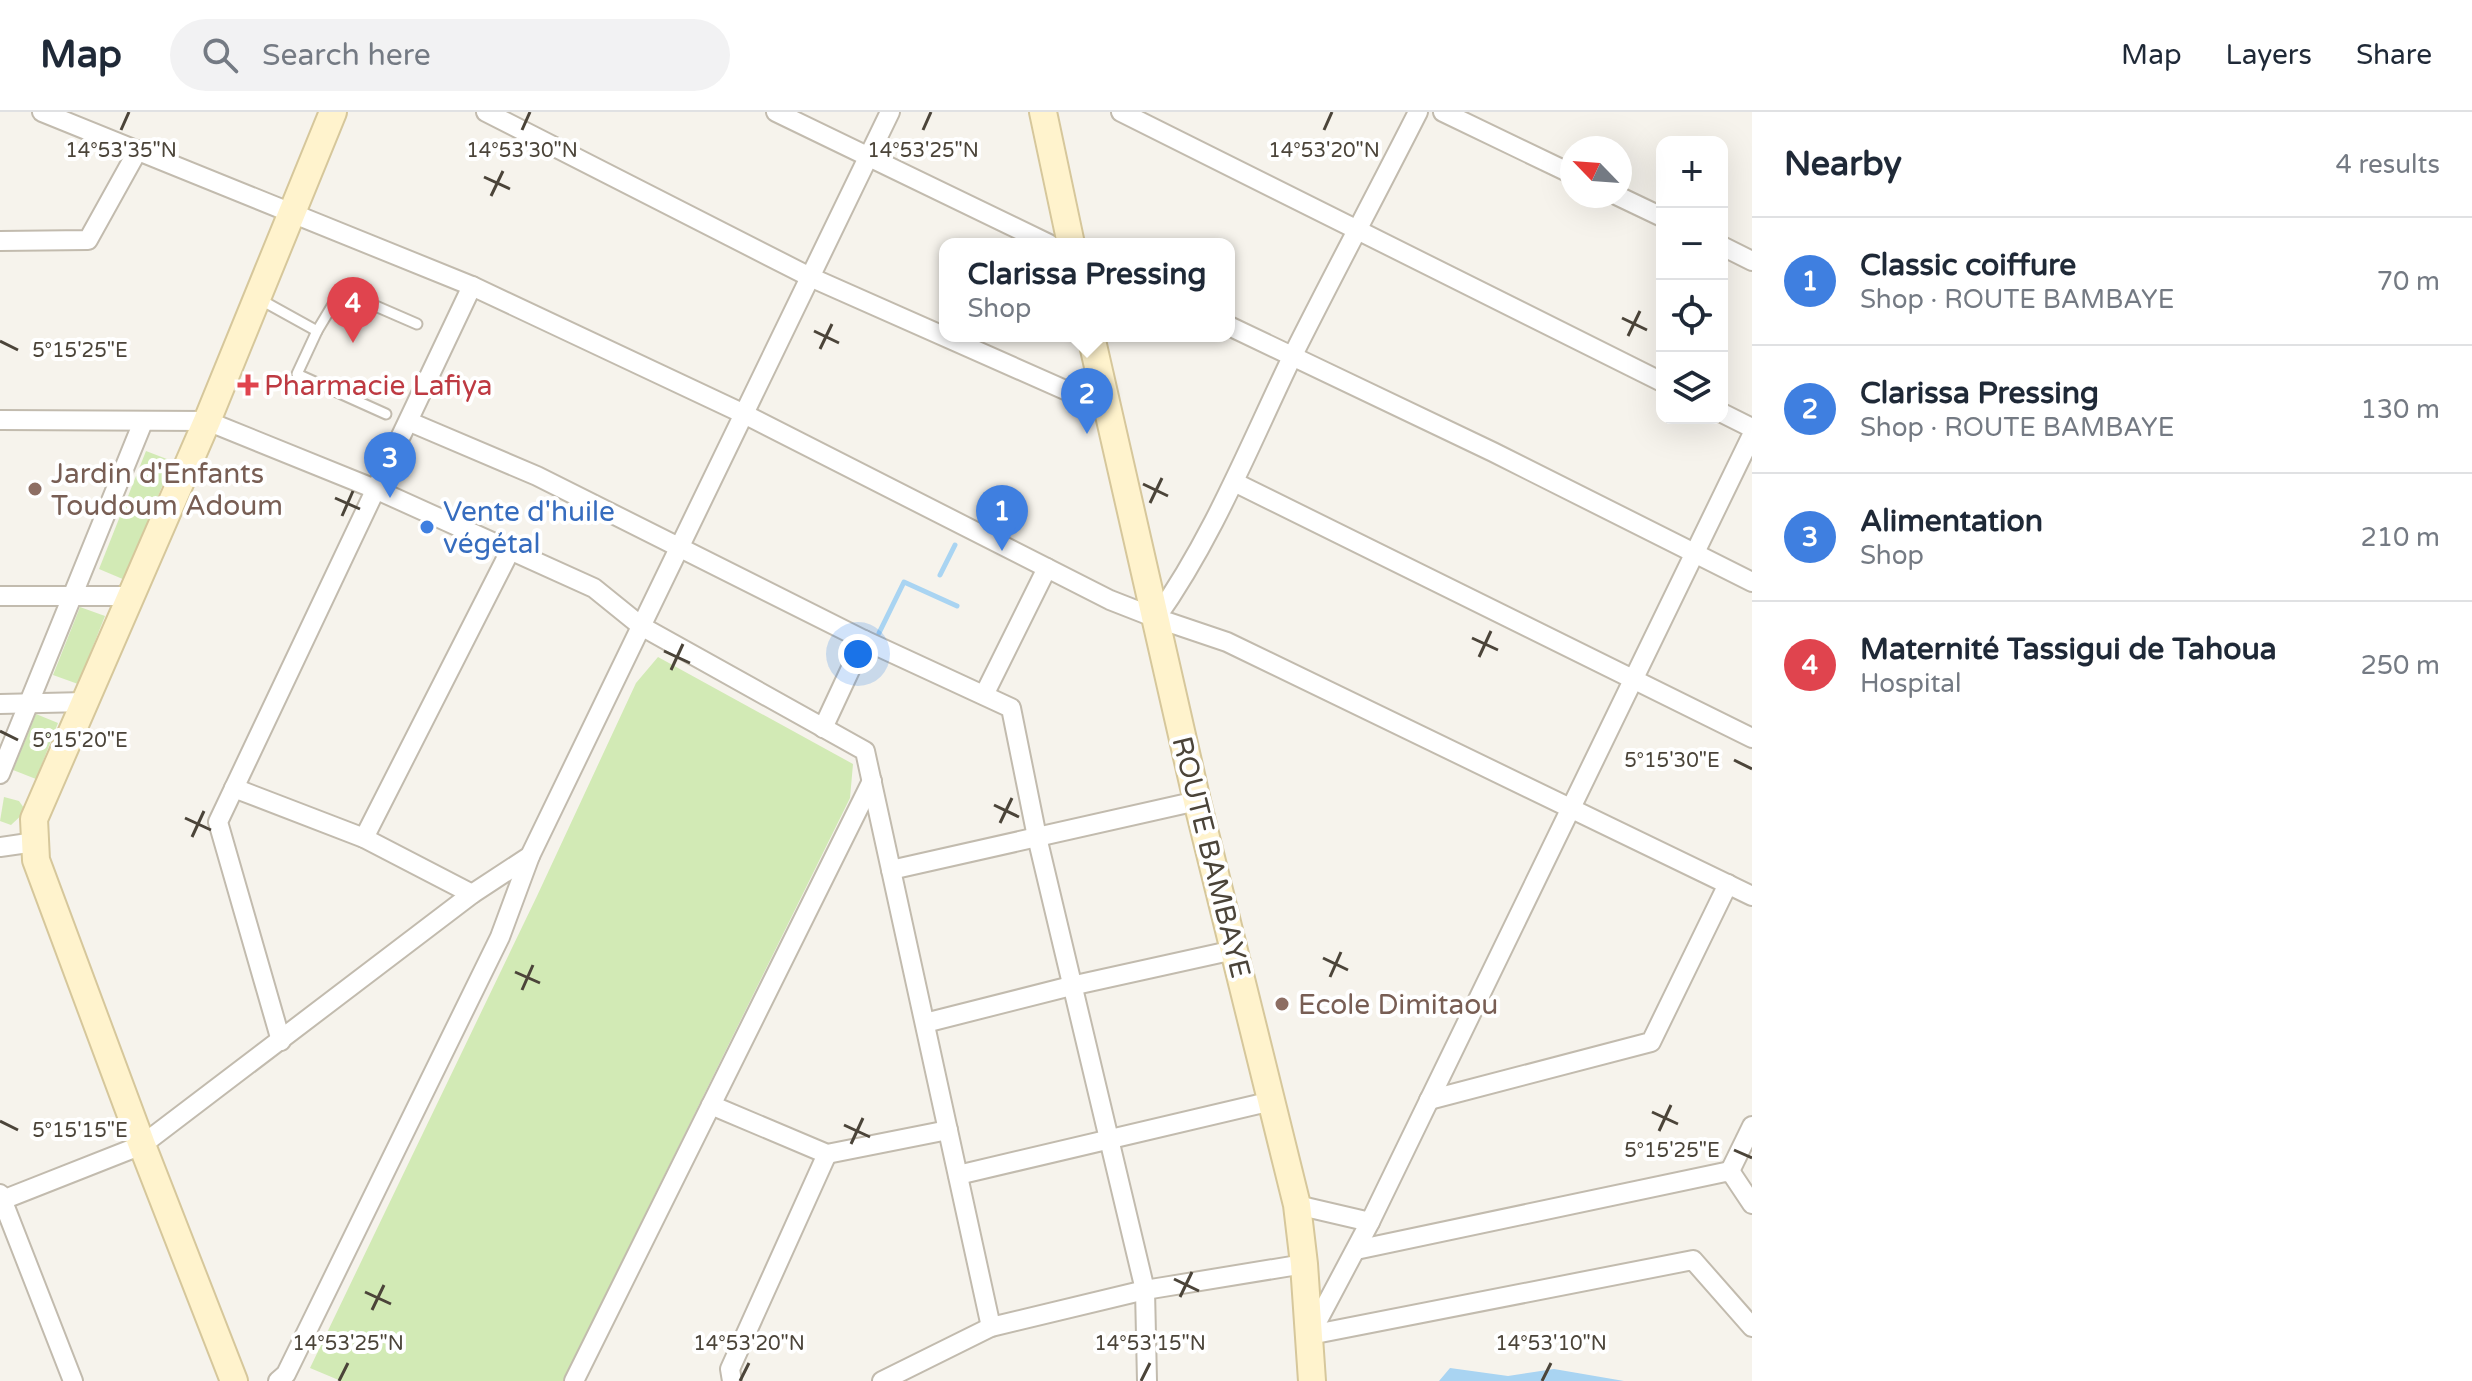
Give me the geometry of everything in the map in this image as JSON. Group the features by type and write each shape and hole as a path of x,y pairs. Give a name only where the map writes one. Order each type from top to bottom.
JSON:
{"street":[{"path":"42,112 472,286 744,414 1110,600 1227,642 1752,896"},
{"path":"234,1381 36,860 34,819 259,299 333,112"},
{"path":"486,112 810,277 939,334"},
{"path":"776,112 1037,238"},
{"path":"278,1381 286,1374 293,1360 500,937 530,856 890,112"},
{"path":"1043,112 1070,238"},
{"path":"1121,112 1656,379"},
{"path":"1156,618 1179,587 1234,482 1293,356 1418,112"},
{"path":"1443,112 1560,168"},
{"path":"0,241 88,240 138,150"},
{"path":"1632,203 1656,214"},
{"path":"1728,249 1752,261"},
{"path":"281,1041 218,822 472,286"},
{"path":"1235,329 1493,452 1752,582"},
{"path":"957,342 1108,409"},
{"name":"ROUTE BAMBAYE","path":"1092,342 1197,801 1297,1205 1312,1381"},
{"path":"1728,416 1752,428"},
{"path":"0,420 207,421 375,489 594,588 641,626 865,751 991,1327"},
{"path":"0,774 143,422"},
{"path":"410,422 537,476 864,640 1011,708 1071,986 1145,1290 1147,1381"},
{"path":"1310,1335 1370,1222 1752,435"},
{"path":"1234,482 1752,738"},
{"path":"364,838 511,549"},
{"path":"984,695 1047,568"},
{"path":"0,596 131,596"},
{"path":"823,728 864,640"},
{"path":"0,704 85,702"},
{"path":"574,1381 872,781"},
{"path":"234,788 364,838 472,894"},
{"path":"891,870 1197,801"},
{"path":"0,847 35,842"},
{"path":"73,1381 1,1199 142,1145 472,894 530,856"},
{"path":"1429,1100 1651,1042 1728,884"},
{"path":"925,1023 1071,986 1234,950"},
{"path":"958,1175 1272,1101"},
{"path":"711,1105 827,1154 948,1130"},
{"path":"1730,1171 1752,1126"},
{"path":"732,1381 730,1369 827,1154"},
{"path":"1356,1250 1730,1171"},
{"path":"1730,1171 1752,1204"},
{"path":"1297,1205 1370,1222"},
{"path":"1310,1335 1693,1260 1752,1327"},
{"path":"882,1381 991,1327 1145,1290 1304,1264"}],"lane":[{"path":"386,414 297,374 317,331 341,291 417,324"},
{"path":"259,299 317,331"}],"green space":[{"path":"146,451 172,461 125,580 99,569"},
{"path":"80,607 105,616 78,684 53,675"},
{"path":"658,657 853,764 850,798 563,1381 341,1381 310,1368 636,683"},
{"path":"36,714 58,723 36,779 13,770"},
{"path":"4,797 19,801 26,811 11,825 0,821"}],"water":[{"path":"1450,1368 1508,1376 1554,1369 1624,1381 1439,1381"}],"waterway":[{"path":"940,575 955,545"},
{"path":"879,633 904,582 957,606"}],"place":[{"name":"Maternité Tassigui de Tahoua","path":"353,343"},
{"name":"Pharmacie Lafiya","path":"248,385"},
{"name":"Clarissa Pressing","path":"1087,434"},
{"name":"Jardin d'Enfants Toudoum Adoum","path":"35,489"},
{"name":"Alimentation","path":"390,498"},
{"name":"Vente d'huile végétal","path":"427,527"},
{"name":"Classic coiffure","path":"1002,551"},
{"name":"Ecole Dimitaou","path":"1282,1004"}]}
